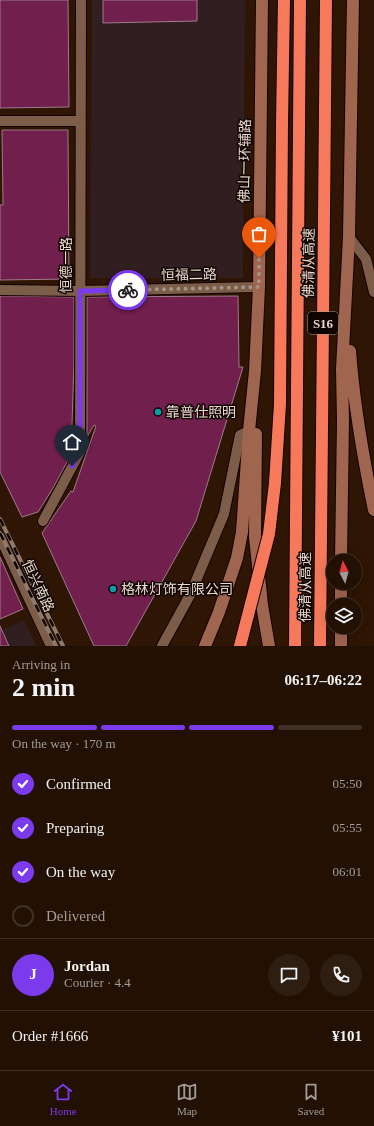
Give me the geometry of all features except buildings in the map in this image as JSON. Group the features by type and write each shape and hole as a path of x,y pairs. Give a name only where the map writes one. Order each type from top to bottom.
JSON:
{"highway":[{"path":"240,646 269,534 275,483 280,404 284,0"},
{"name":"佛清从高速","path":"294,646 300,0"},
{"name":"佛清从高速","path":"320,646 326,0"}],"main road":[{"name":"佛山一环辅路","path":"255,371 259,287 262,0"},
{"path":"341,554 343,429 342,369 349,237 353,0"},
{"path":"346,297 355,408 360,442 374,510"},
{"path":"205,646 219,612 237,558 242,532 255,371"},
{"path":"255,371 255,537 262,606 269,646"},
{"path":"341,634 341,646"}],"street":[{"name":"恒德一路","path":"43,521 80,452 81,0"},
{"path":"0,120 81,121"},
{"path":"349,237 366,259 374,292"},
{"name":"恒福二路","path":"0,290 80,291 259,287"},
{"path":"162,646 190,595 224,514 240,435 249,431"},
{"name":"恒兴南路","path":"0,537 51,646"}],"shaded area":[{"path":"92,0 245,0 243,278 90,278"},
{"path":"24,620 36,646 0,646 0,631"}],"railway":[{"path":"0,519 63,646"},
{"path":"0,533 56,646"}],"way so far":[{"path":"128,290 259,287 259,258"}],"place":[{"name":"靠普仕照明","path":"158,412"},
{"name":"格林灯饰有限公司","path":"113,589"}],"route":[{"path":"72,466 80,452 80,291 128,290"}]}
